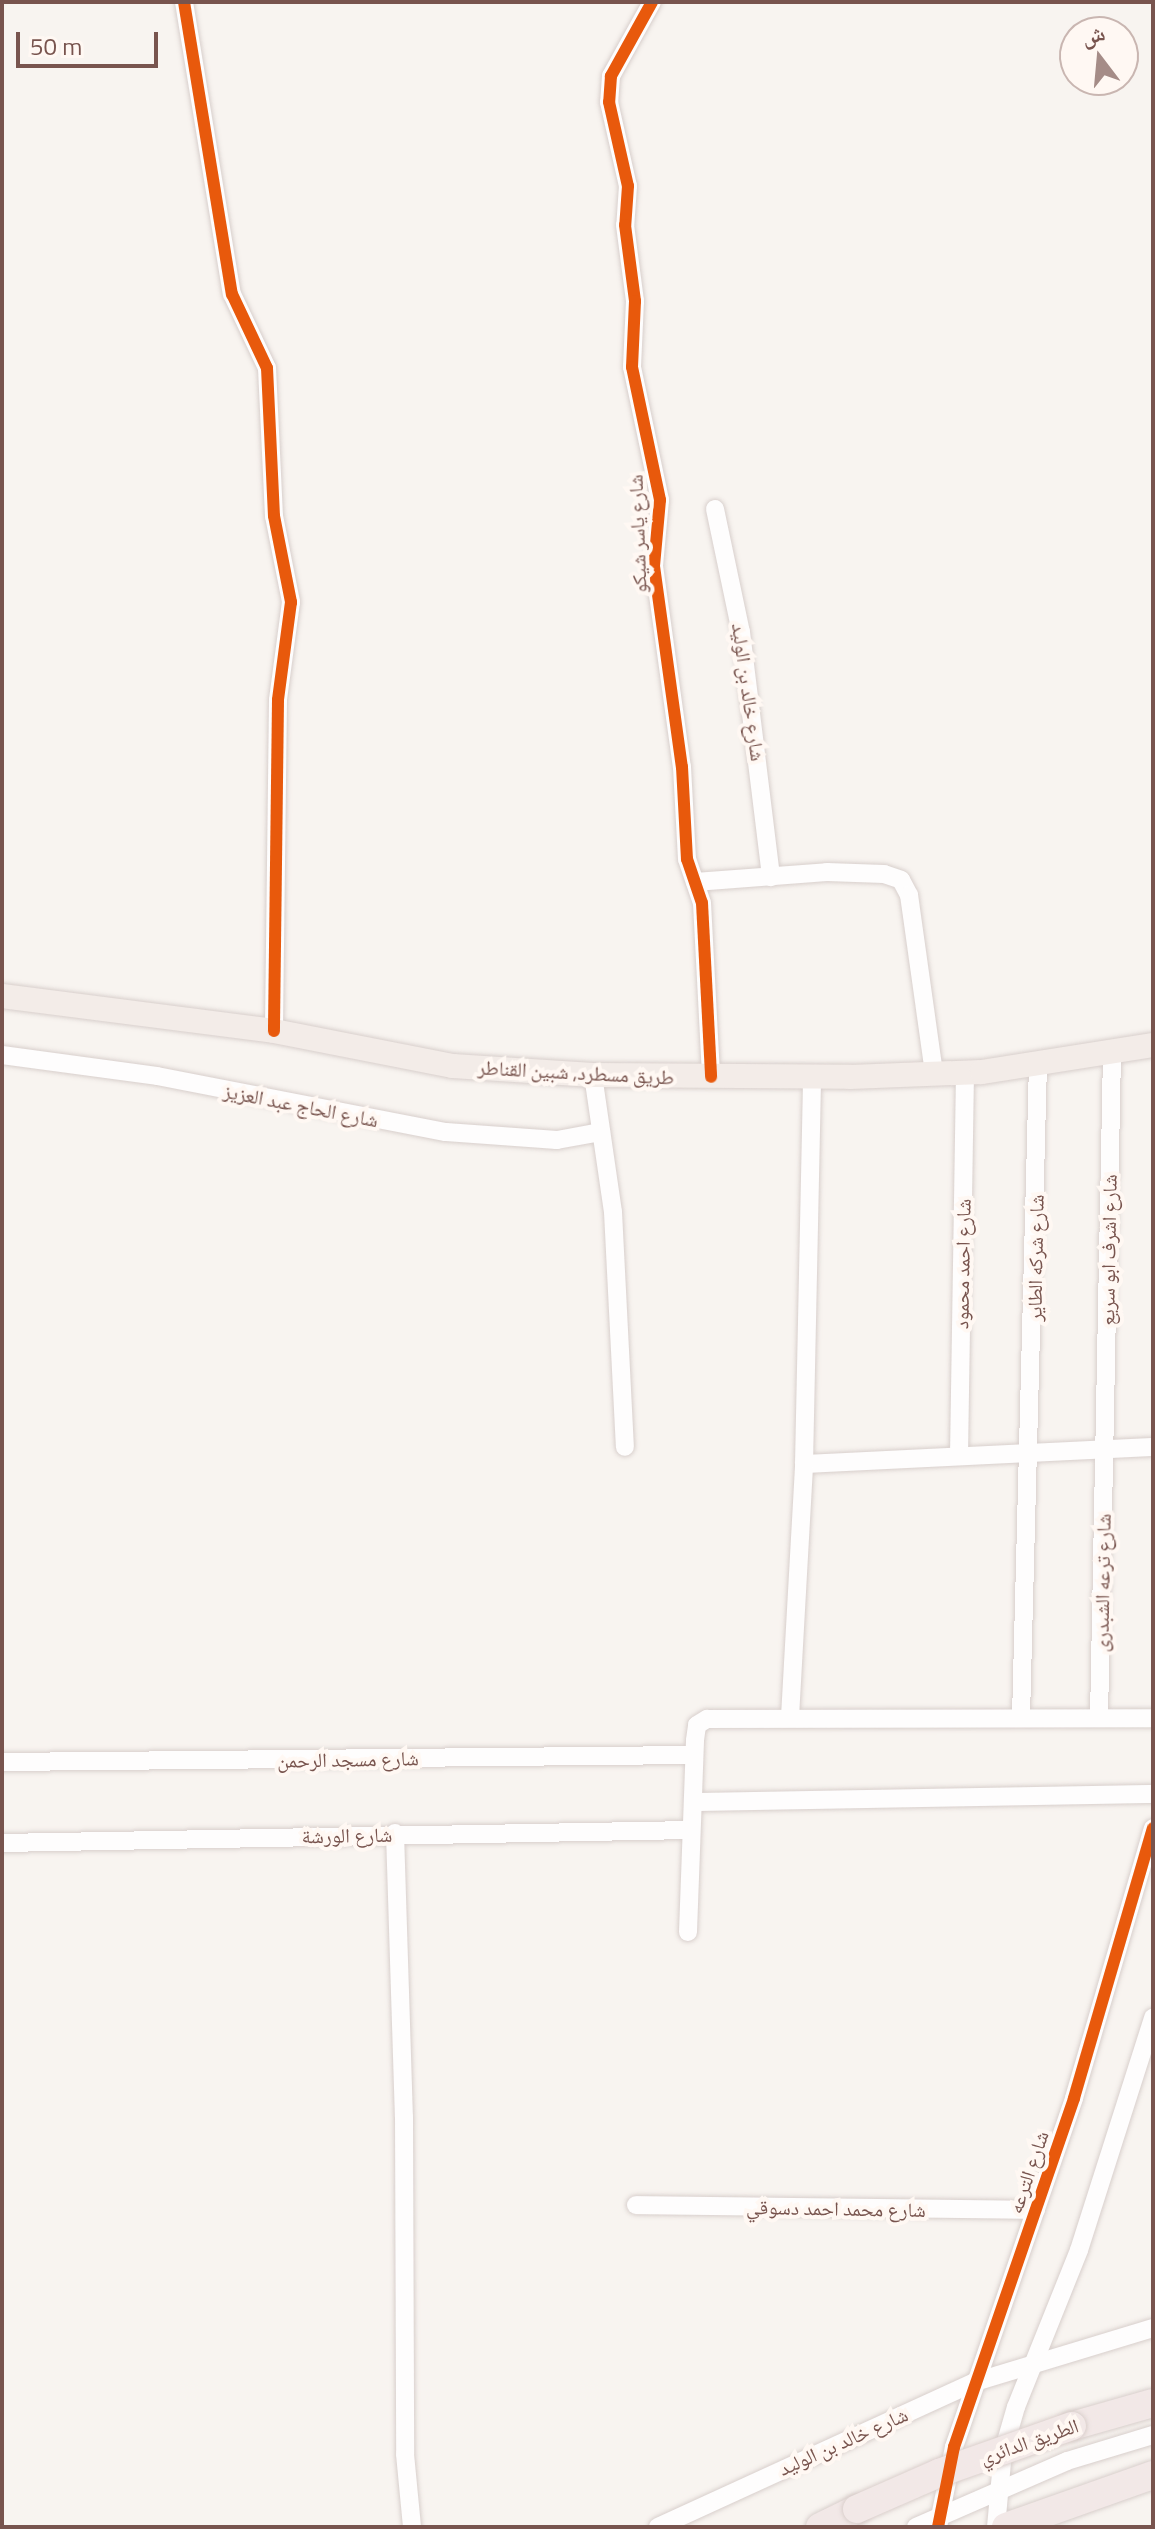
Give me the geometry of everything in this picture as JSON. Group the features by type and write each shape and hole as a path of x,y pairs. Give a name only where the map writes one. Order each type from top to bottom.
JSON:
{"highway":[{"name":"الطريق الدائري","path":"820,2527 939,2473 1072,2426 1153,2403"},
{"path":"1006,2527 1086,2496 1153,2475"}],"main road":[{"name":"طريق مسطرد, شبين القناطر","path":"2,996 274,1031 453,1066 594,1082 965,1072 1038,1064 1153,1045"}],"street":[{"path":"184,2 232,294 267,368 274,516 291,602 278,700 274,1031"},
{"name":"شارع ياسر شيكو","path":"652,2 611,76 609,102 628,186 625,225 635,301 632,367 660,500 654,566 682,767 687,859 702,903 711,1077"},
{"name":"شارع خالد بن الوليد","path":"715,509 746,662 771,877"},
{"path":"695,882 827,872 901,880 909,895 934,1073"},
{"name":"شارع اشرف ابو سريع","path":"1105,1448 1112,1052"},
{"name":"شارع الحاج عبد العزيز","path":"2,1055 157,1076 446,1132 557,1140 600,1126"},
{"name":"شارع شركه الطاير","path":"1021,1717 1038,1064"},
{"name":"شارع احمد محمود","path":"959,1455 965,1072"},
{"path":"790,1717 804,1464 812,1077"},
{"path":"594,1082 613,1212 625,1447"},
{"path":"804,1464 1153,1447"},
{"name":"شارع ترعه الشبدرى","path":"1099,1718 1105,1448"},
{"path":"688,1932 694,1755 697,1725 707,1719 1153,1718"},
{"name":"شارع مسجد الرحمن","path":"2,1762 694,1755"},
{"path":"693,1802 1153,1794"},
{"name":"شارع الترعه","path":"938,2527 975,2382 1074,2098 1153,1828"},
{"name":"شارع الورشة","path":"2,1843 395,1833 691,1830"},
{"path":"395,1833 404,2148 405,2454 412,2527"},
{"path":"996,2527 1003,2452 1032,2362 1079,2250 1151,2030"},
{"name":"شارع محمد احمد دسوقي","path":"636,2205 1036,2210"},
{"name":"شارع خالد بن الوليد","path":"658,2527 975,2382 1032,2362 1153,2328"},
{"path":"916,2527 1067,2461 1153,2435"}],"cycle path":[{"path":"184,2 232,294 267,368 274,516 291,602 278,700 274,1031"},
{"path":"652,2 611,76 609,102 628,186 625,225 635,301 632,367 660,500 654,566 682,767 687,859 702,903 711,1077"},
{"path":"938,2527 954,2447 1074,2098 1153,1828"}]}
